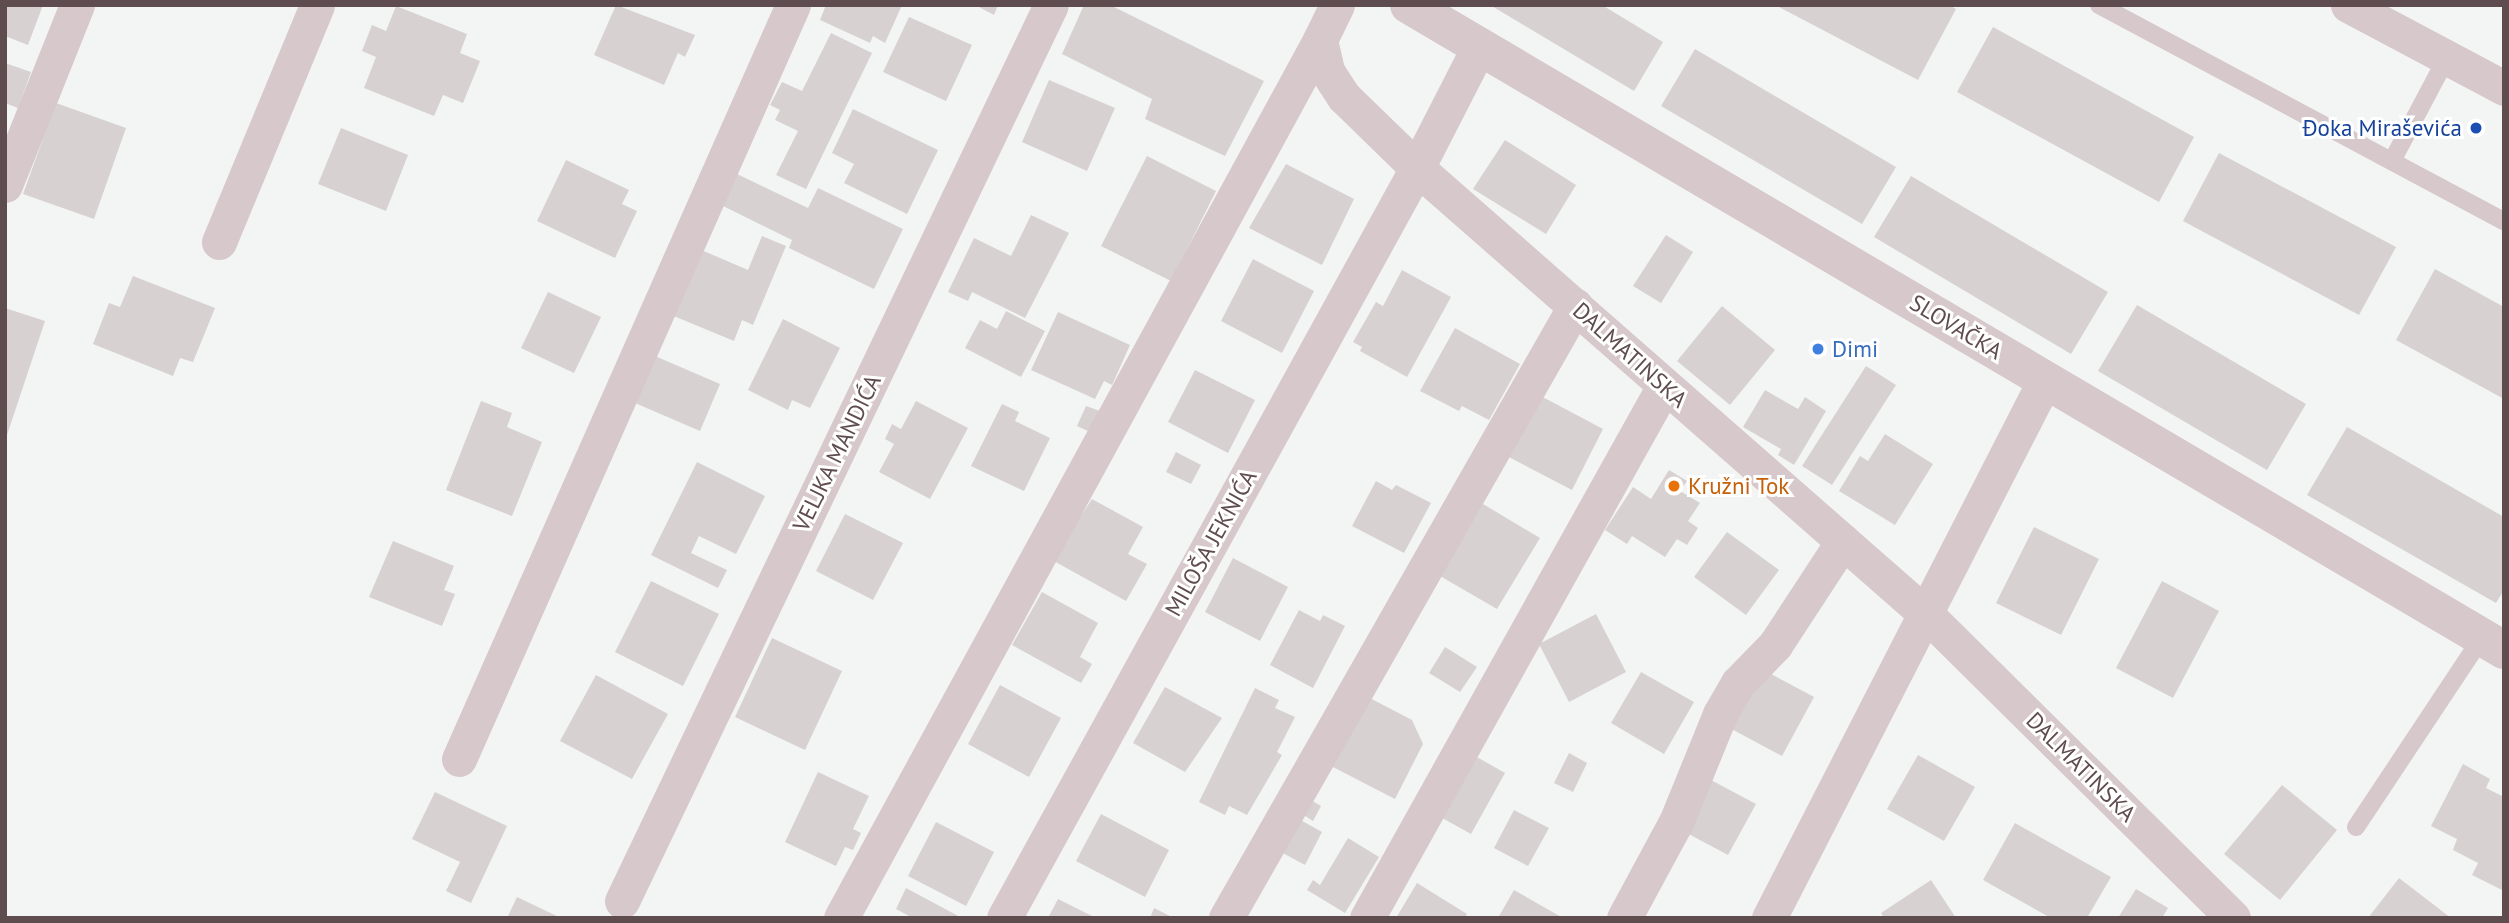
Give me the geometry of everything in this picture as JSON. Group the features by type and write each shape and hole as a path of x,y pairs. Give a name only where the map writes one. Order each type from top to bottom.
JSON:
{"street":[{"path":"5,185 77,5"},
{"path":"219,242 317,5"},
{"path":"459,759 793,5"},
{"name":"VELJKA MANDIĆA","path":"622,901 1051,5"},
{"path":"841,918 1337,5"},
{"name":"SLOVAČKA","path":"1409,5 2493,643"},
{"path":"2348,5 2504,88"},
{"name":"DALMATINSKA","path":"1320,40 1327,71 1344,96 1418,168 1928,616 2217,911"},
{"path":"1418,168 1479,47"},
{"name":"MILOŠA JEKNIĆA","path":"1004,918 1418,168"},
{"path":"1226,918 1575,306"},
{"path":"1769,918 1928,616 2045,380"},
{"path":"1367,918 1664,386"},
{"path":"1623,918 1676,822 1738,683 1775,645 1843,541"}],"lane":[{"path":"2099,5 2504,221"},
{"path":"2392,161 2447,57"},
{"path":"2356,827 2493,643"}],"building":[{"path":"5,5 43,5 28,45 5,36"},
{"path":"616,5 695,35 685,57 678,53 664,85 594,55"},
{"path":"826,5 902,5 885,43 873,36 870,43 820,20"},
{"path":"975,5 998,5 994,15"},
{"path":"1084,5 1110,5 1264,81 1225,156 1145,119 1152,99 1062,54"},
{"path":"1490,5 1602,5 1663,42 1634,91"},
{"path":"1775,5 1949,5 1956,9 1918,80"},
{"path":"396,6 467,34 460,53 480,61 463,103 443,95 434,116 364,88 376,57 362,51 372,25 386,31"},
{"path":"909,17 972,45 946,101 883,72"},
{"path":"1993,27 2194,137 2159,202 1957,92"},
{"path":"831,33 872,53 806,189 776,175 798,131 775,120 780,110 770,105 782,82 802,91"},
{"path":"1695,49 1896,167 1862,224 1661,106"},
{"path":"5,63 31,72 18,108 5,103"},
{"path":"1049,80 1115,108 1087,171 1022,142"},
{"path":"56,103 126,128 94,219 23,194"},
{"path":"853,109 938,150 907,214 844,183 854,164 832,153"},
{"path":"341,128 408,155 386,211 318,184"},
{"path":"1505,140 1576,185 1546,234 1473,189"},
{"path":"2219,153 2396,247 2359,315 2183,221"},
{"path":"1147,156 1216,191 1171,281 1101,246"},
{"path":"566,160 629,190 622,204 637,211 615,258 537,221"},
{"path":"1286,164 1354,199 1322,265 1249,228"},
{"path":"733,172 808,208 818,188 903,229 874,289 789,248 792,240 717,203"},
{"path":"1911,176 2108,292 2071,354 1874,237"},
{"path":"1031,215 1069,233 1025,318 972,292 968,301 948,292 974,238 1011,256"},
{"path":"1666,235 1693,252 1661,303 1633,286"},
{"path":"762,236 786,246 753,325 742,320 734,341 664,312 692,246 748,270"},
{"path":"1253,259 1314,291 1282,353 1221,321"},
{"path":"2435,269 2504,307 2504,399 2396,340"},
{"path":"1402,270 1451,297 1407,377 1360,351 1362,347 1353,342 1376,302 1383,306"},
{"path":"133,276 215,308 193,362 180,358 173,376 93,344 109,303 120,307"},
{"path":"548,292 601,317 574,373 521,348"},
{"path":"2137,305 2306,404 2267,470 2098,371"},
{"path":"1722,306 1775,350 1730,405 1677,361"},
{"path":"5,308 45,321 6,438 5,438"},
{"path":"1006,311 1045,331 1021,377 965,348 980,320 997,329"},
{"path":"1058,312 1130,345 1112,385 1104,381 1095,399 1031,370"},
{"path":"783,319 840,348 810,408 792,400 788,410 748,390"},
{"path":"1455,328 1520,364 1489,420 1462,406 1459,411 1420,391"},
{"path":"648,353 720,384 700,431 628,400"},
{"path":"1866,366 1896,385 1832,485 1802,466"},
{"path":"1195,370 1255,400 1228,453 1168,422"},
{"path":"1765,390 1798,409 1805,397 1826,411 1794,465 1778,455 1781,449 1743,427"},
{"path":"1537,394 1603,429 1572,490 1505,455"},
{"path":"481,401 512,413 507,427 542,442 512,516 446,490"},
{"path":"916,401 968,428 930,499 879,472 894,444 885,439 892,424 901,429"},
{"path":"1002,404 1019,412 1015,421 1050,438 1024,491 971,466"},
{"path":"1086,406 1100,411 1090,432 1077,426"},
{"path":"2347,427 2504,517 2504,590 2496,603 2307,495"},
{"path":"1885,434 1933,464 1895,525 1839,491 1860,456 1868,461"},
{"path":"1176,452 1201,465 1191,484 1166,472"},
{"path":"697,462 765,496 736,554 699,536 691,553 727,570 718,588 651,555"},
{"path":"1669,470 1687,481 1680,491 1700,503 1688,521 1698,528 1687,545 1677,539 1665,557 1632,536 1627,544 1605,530 1633,487 1651,499"},
{"path":"1376,481 1392,490 1396,485 1431,503 1404,553 1352,526"},
{"path":"1092,499 1143,527 1128,554 1147,564 1126,601 1052,560"},
{"path":"1483,504 1540,538 1497,609 1440,576"},
{"path":"845,514 903,543 873,600 816,571"},
{"path":"2034,527 2099,559 2061,635 1996,603"},
{"path":"1727,532 1779,570 1746,615 1694,577"},
{"path":"393,541 454,566 444,590 455,594 442,626 369,597"},
{"path":"1233,558 1288,587 1260,641 1205,612"},
{"path":"651,581 719,614 683,686 615,652"},
{"path":"2162,581 2219,611 2173,698 2116,668"},
{"path":"1042,592 1098,623 1080,657 1092,664 1081,683 1012,645"},
{"path":"1299,610 1320,621 1323,615 1345,626 1313,688 1270,665"},
{"path":"1596,614 1626,672 1569,702 1539,644"},
{"path":"772,638 842,671 805,750 735,717"},
{"path":"1445,647 1477,667 1460,692 1429,673"},
{"path":"1756,666 1814,697 1782,756 1724,725"},
{"path":"1641,672 1694,702 1664,754 1611,723"},
{"path":"596,675 668,714 632,779 560,741"},
{"path":"1000,685 1061,718 1029,777 968,744"},
{"path":"1165,687 1222,718 1185,772 1133,743"},
{"path":"1255,688 1279,700 1275,708 1295,717 1277,752 1282,755 1247,815 1229,806 1225,815 1199,802"},
{"path":"1364,695 1412,720 1423,744 1395,799 1329,765"},
{"path":"1461,748 1505,773 1471,834 1426,809"},
{"path":"1569,753 1587,763 1573,792 1554,783"},
{"path":"1918,755 1975,787 1944,841 1887,809"},
{"path":"2463,764 2490,779 2486,788 2504,797 2504,891 2472,875 2478,863 2453,850 2457,839 2431,826"},
{"path":"818,772 869,796 853,829 861,833 853,850 845,847 836,866 785,842"},
{"path":"1711,780 1756,804 1728,855 1683,831"},
{"path":"2282,785 2337,830 2280,900 2224,854"},
{"path":"435,792 507,826 471,903 446,891 460,862 412,839"},
{"path":"1309,799 1321,806 1313,821 1302,814"},
{"path":"1514,810 1549,828 1528,866 1494,848"},
{"path":"1101,814 1169,850 1145,897 1076,861"},
{"path":"1297,818 1322,832 1305,865 1279,851"},
{"path":"936,822 994,852 966,906 908,876"},
{"path":"2015,823 2111,877 2087,918 2051,918 1983,880"},
{"path":"1348,838 1379,857 1345,913 1307,890 1313,880 1320,885"},
{"path":"2399,878 2451,918 2368,918"},
{"path":"1931,880 1956,918 1884,918 1881,913"},
{"path":"1417,883 1467,914 1465,918 1396,918"},
{"path":"906,888 962,918 913,918 896,909"},
{"path":"2136,889 2168,908 2162,918 2118,918"},
{"path":"1514,890 1563,918 1498,918"},
{"path":"517,897 561,918 507,918"},
{"path":"1058,899 1096,918 1048,918"},
{"path":"1154,908 1174,918 1150,918"}],"place":[{"name":"Đoka Miraševića","path":"2476,128"},
{"name":"Dimi","path":"1818,349"},
{"name":"Kružni Tok","path":"1674,486"}]}
